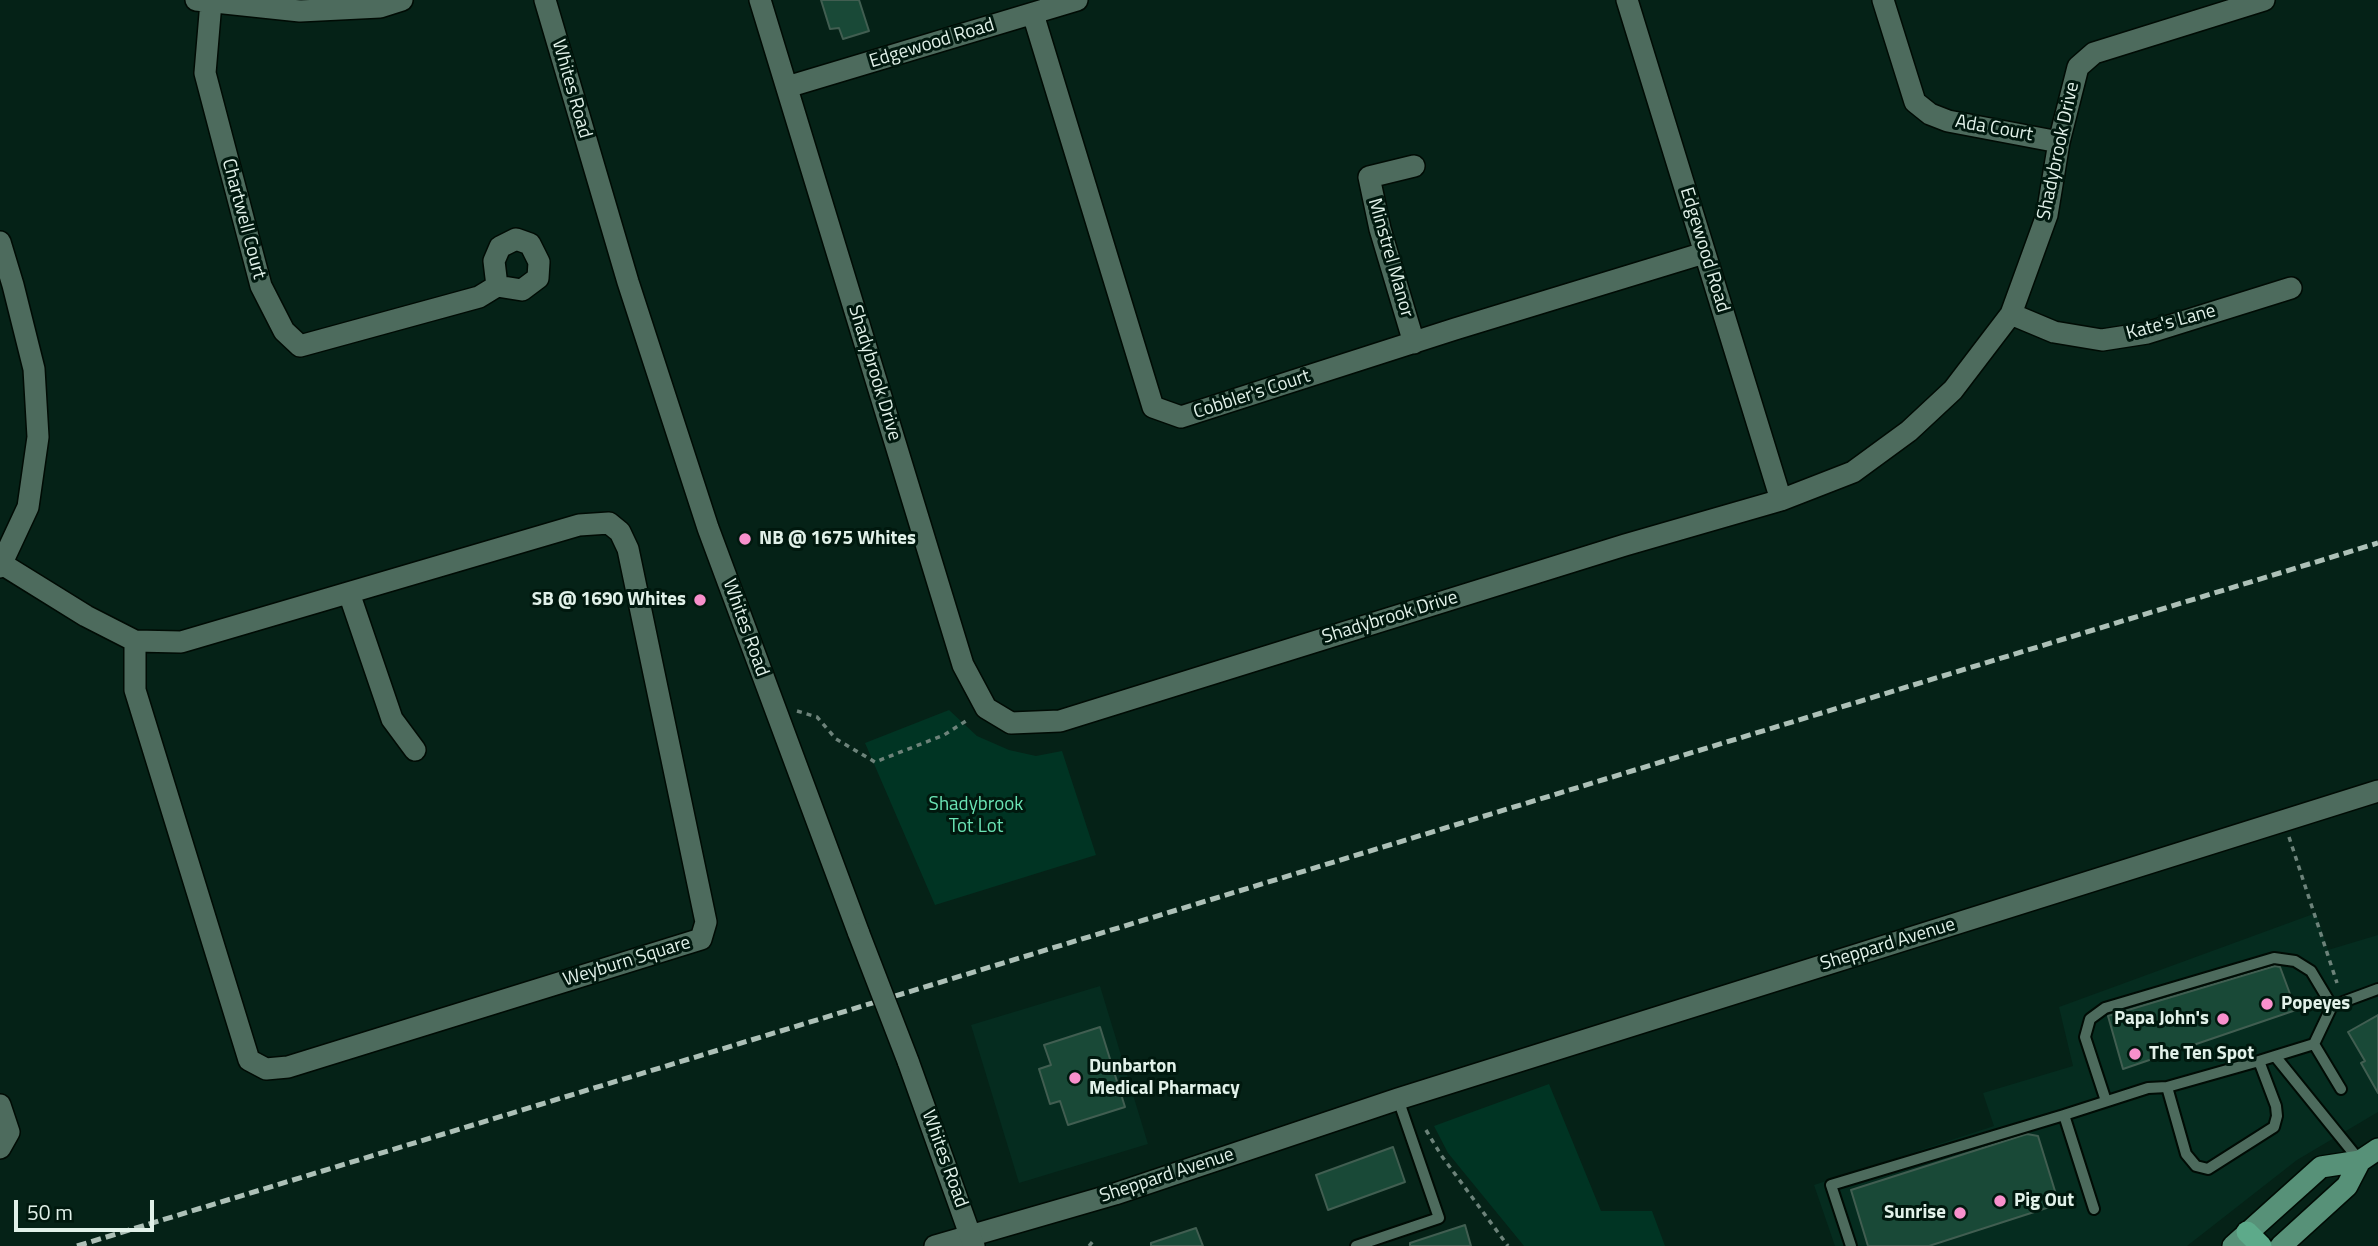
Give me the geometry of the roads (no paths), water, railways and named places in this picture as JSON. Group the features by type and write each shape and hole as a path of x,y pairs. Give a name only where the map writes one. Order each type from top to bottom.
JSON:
{"main road":[{"path":"2247,1241 2322,1167 2360,1161 2378,1149"},
{"path":"2281,1246 2347,1186 2360,1161"}],"street":[{"path":"204,1 300,11 380,7 402,0"},
{"name":"Whites Road","path":"545,0 631,294 708,528 908,1061 972,1241"},
{"name":"Shadybrook Drive","path":"760,0 963,665 986,708 1012,723 1060,721 1625,545 1782,500 1853,472 1909,431 1953,390 2011,314 2048,215 2059,142 2078,68 2094,53 2264,0"},
{"name":"Edgewood Road","path":"787,87 1077,0"},
{"name":"Edgewood Road","path":"1627,0 1782,500"},
{"name":"Ada Court","path":"1883,0 1915,102 1930,114 1948,121 2059,142"},
{"name":"Chartwell Court","path":"204,1 205,73 261,286 284,331 300,346 479,297 497,286"},
{"name":"Cobbler's Court","path":"1033,14 1153,407 1181,417 1704,253"},
{"name":"Minstrel Manor","path":"1414,166 1369,177 1380,229 1414,343"},
{"path":"0,242 34,369 38,437 29,506 1,565"},
{"name":"Kate's Lane","path":"2011,314 2054,332 2102,340 2147,333 2291,288"},
{"name":"Weyburn Square","path":"1,565 86,616 135,641 181,642 579,525 609,523 620,532 628,549 706,922 701,939 288,1067 266,1069 250,1060 135,690 135,641"},
{"path":"349,593 392,719 415,750"},
{"name":"Sheppard Avenue","path":"935,1246 972,1241 1398,1099 2378,791"},
{"path":"0,1105 9,1132 0,1148"}],"lane":[{"path":"2106,1101 2085,1037 2090,1019 2105,1008 2274,958 2295,961 2311,971 2337,1004"},
{"path":"1851,1246 1831,1185 2148,1088 2167,1087 2314,1044 2337,1004 2378,989"},
{"path":"2314,1044 2341,1089"},
{"path":"2275,1056 2360,1161"},
{"path":"2167,1087 2186,1154 2196,1166 2208,1169 2274,1127 2276,1106 2259,1061"},
{"path":"1356,1246 1439,1218 1398,1099"},
{"path":"2064,1115 2094,1209"}],"railway":[{"path":"77,1246 2378,543"}],"place":[{"name":"NB @ 1675 Whites","path":"745,539"},
{"name":"SB @ 1690 Whites","path":"700,600"},
{"name":"Popeyes","path":"2267,1004"},
{"name":"Papa John's","path":"2223,1019"},
{"name":"The Ten Spot","path":"2135,1054"},
{"name":"Dunbarton Medical Pharmacy","path":"1075,1078"},
{"name":"Pig Out","path":"2000,1201"},
{"name":"Sunrise","path":"1960,1213"}],"park label":[{"name":"Shadybrook Tot Lot","path":"976,816"}]}
